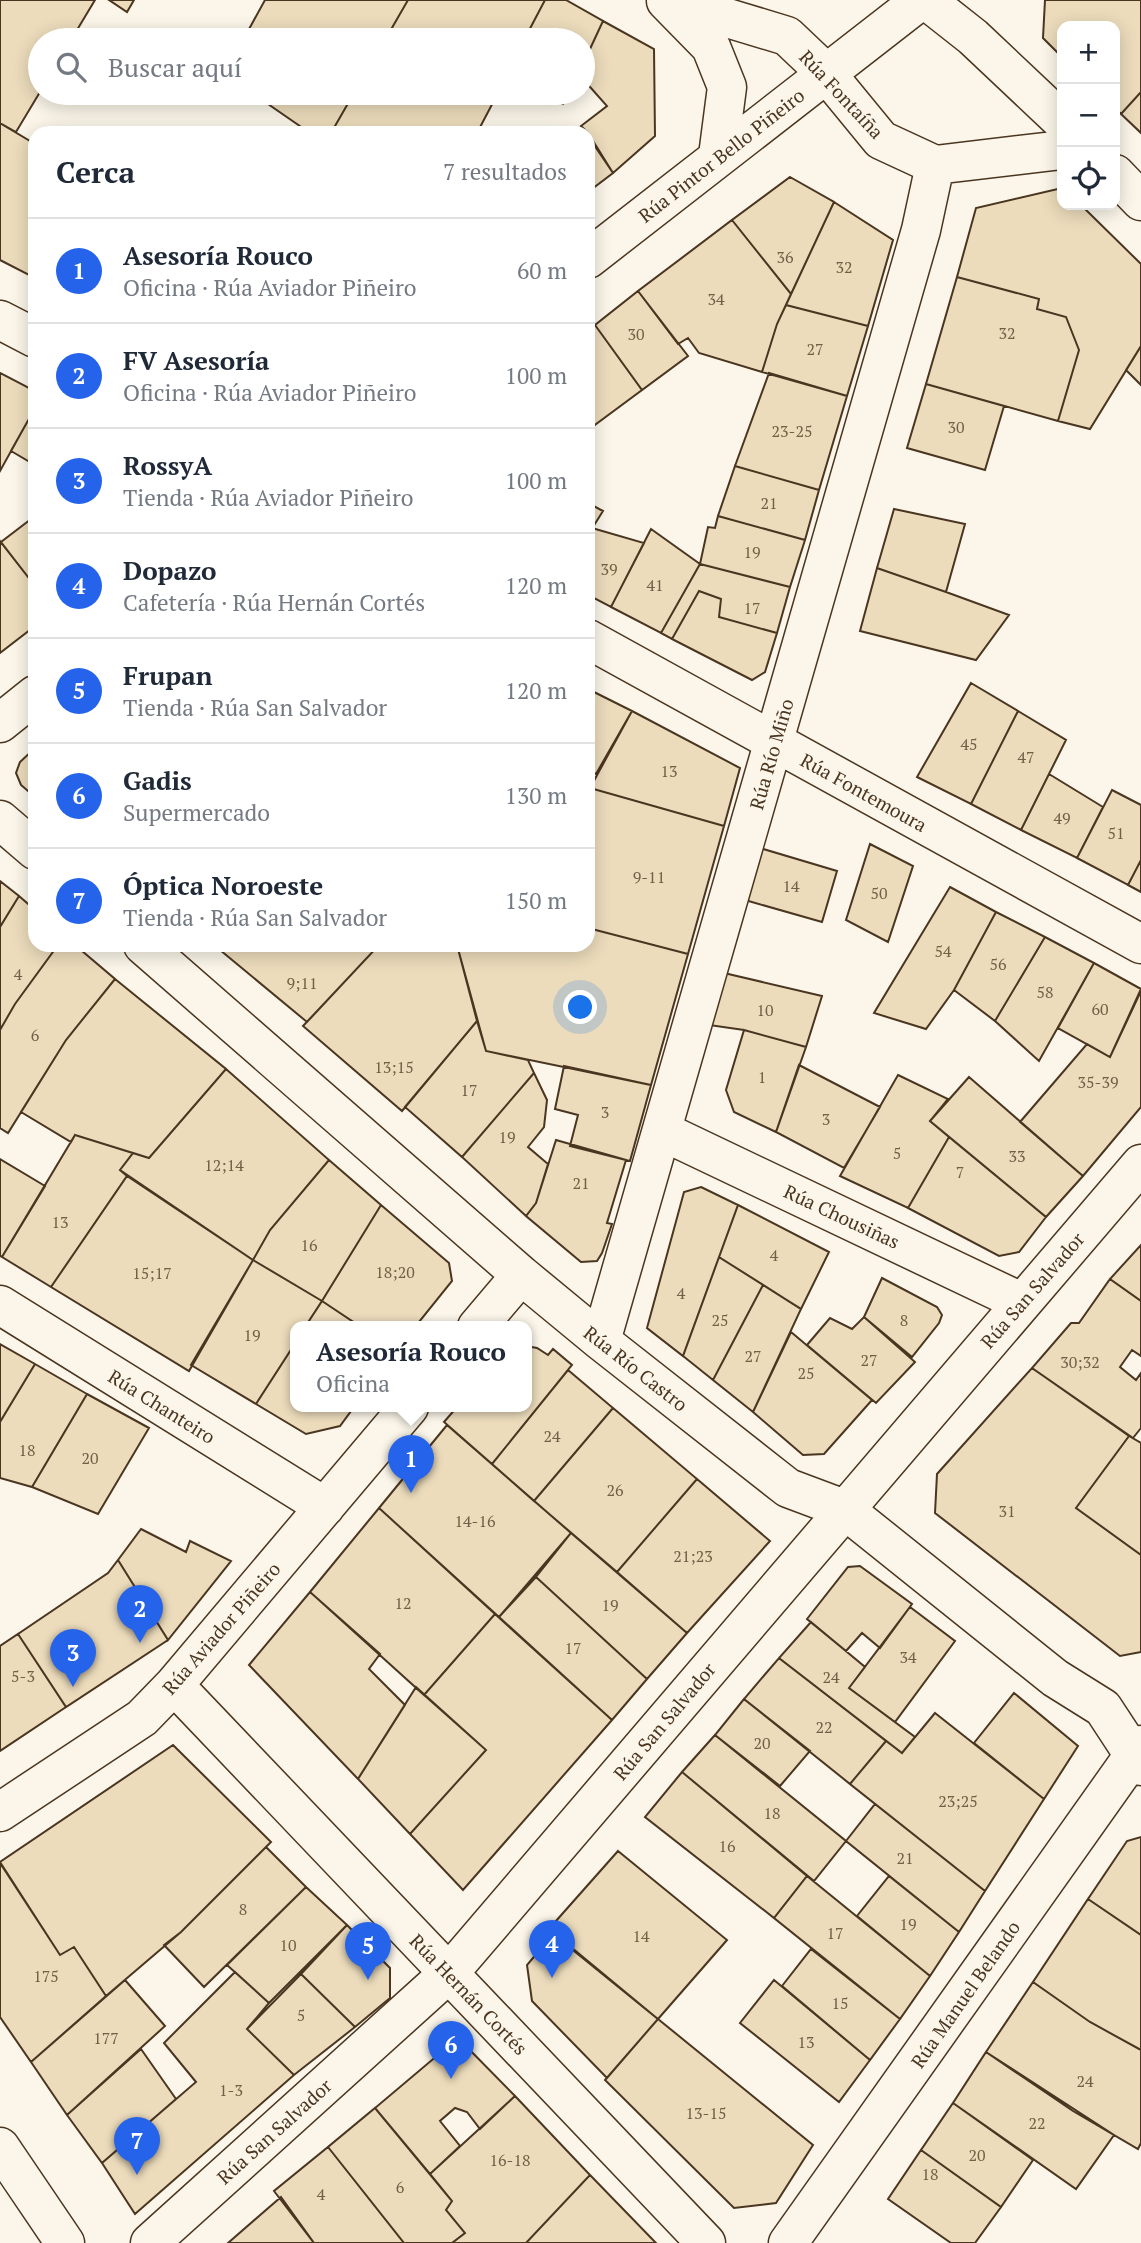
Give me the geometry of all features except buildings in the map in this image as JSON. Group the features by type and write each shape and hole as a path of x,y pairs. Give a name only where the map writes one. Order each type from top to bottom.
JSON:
{"street":[{"name":"Rúa Fontaíña","path":"666,0 788,36 826,73 881,140 935,165"},
{"path":"666,0 712,47 727,87 718,156"},
{"path":"924,0 973,37 1057,116"},
{"name":"Rúa Pintor Bello Piñeiro","path":"595,253 718,156 924,0"},
{"path":"935,165 1057,151"},
{"name":"Rúa Río Miño","path":"601,1341 921,230 935,165"},
{"path":"1120,179 1141,201"},
{"path":"0,320 28,334"},
{"name":"Rúa Fontemoura","path":"595,643 1141,944"},
{"path":"0,723 28,701"},
{"path":"0,820 28,844"},
{"name":"Rúa Río Castro","path":"151,952 521,1275 601,1341 788,1488 844,1509 1055,1678 1103,1709 1139,1755"},
{"name":"Rúa Chousiñas","path":"662,1131 1021,1302"},
{"name":"Rúa San Salvador","path":"150,2243 449,1973 1141,1164"},
{"path":"482,1321 521,1275"},
{"name":"Rúa Chanteiro","path":"0,1305 325,1507"},
{"name":"Rúa Aviador Piñeiro","path":"0,1812 142,1718 174,1685 405,1412"},
{"name":"Rúa Hernán Cortés","path":"174,1685 706,2243"},
{"name":"Rúa Manuel Belando","path":"788,2243 1139,1755"},
{"path":"0,2147 65,2243"}],"place":[{"name":"Asesoría Rouco","path":"411,1493"},
{"name":"FV Asesoría","path":"140,1643"},
{"name":"RossyA","path":"73,1687"},
{"name":"Dopazo","path":"552,1978"},
{"name":"Frupan","path":"368,1980"},
{"name":"Gadis","path":"451,2079"},
{"name":"Óptica Noroeste","path":"137,2175"}]}
